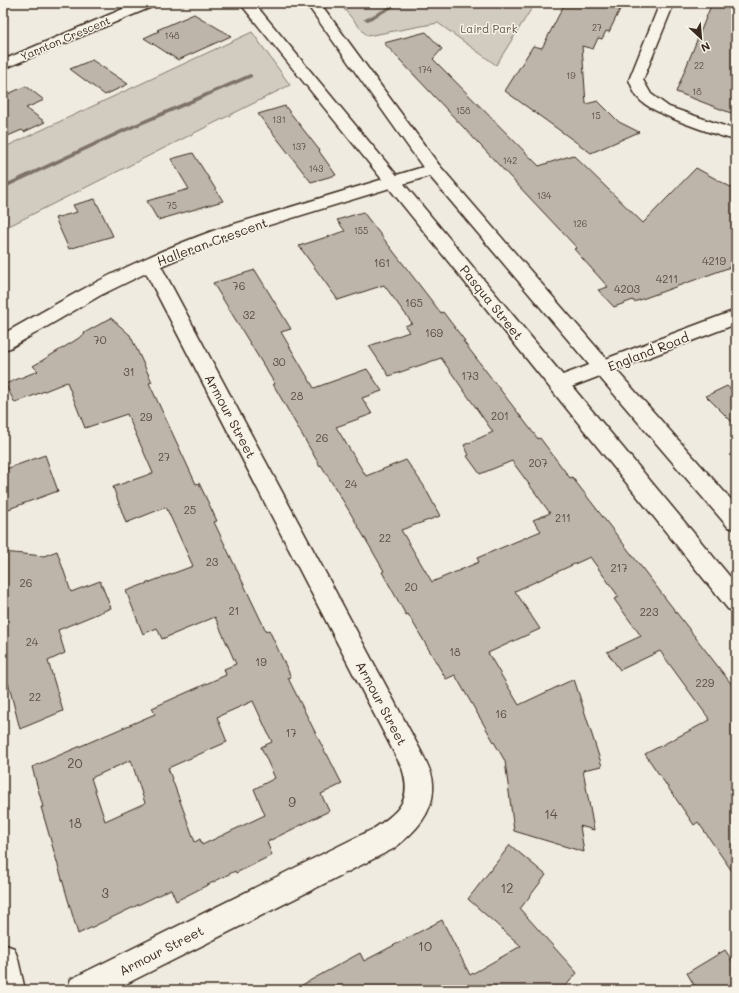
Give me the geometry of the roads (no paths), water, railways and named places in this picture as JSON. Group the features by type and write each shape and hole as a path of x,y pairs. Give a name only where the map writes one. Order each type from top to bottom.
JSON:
{"street":[{"name":"Yarnton Crescent","path":"3,64 149,3"},
{"name":"Pasqua Street","path":"247,3 736,602"},
{"path":"313,3 433,169 603,368 736,520"},
{"path":"667,3 636,80 645,97 664,110 736,135"},
{"name":"Halleran Crescent","path":"3,343 150,263 224,233 433,169"},
{"name":"Armour Street","path":"82,990 383,839 403,825 417,807 420,784 414,764 150,263"},
{"name":"England Road","path":"559,384 736,317"},
{"path":"3,959 10,990"}],"waterway":[{"path":"366,20 400,3"},
{"path":"3,187 125,130 250,76"}],"park label":[{"name":"Laird Park","path":"489,28"}]}
